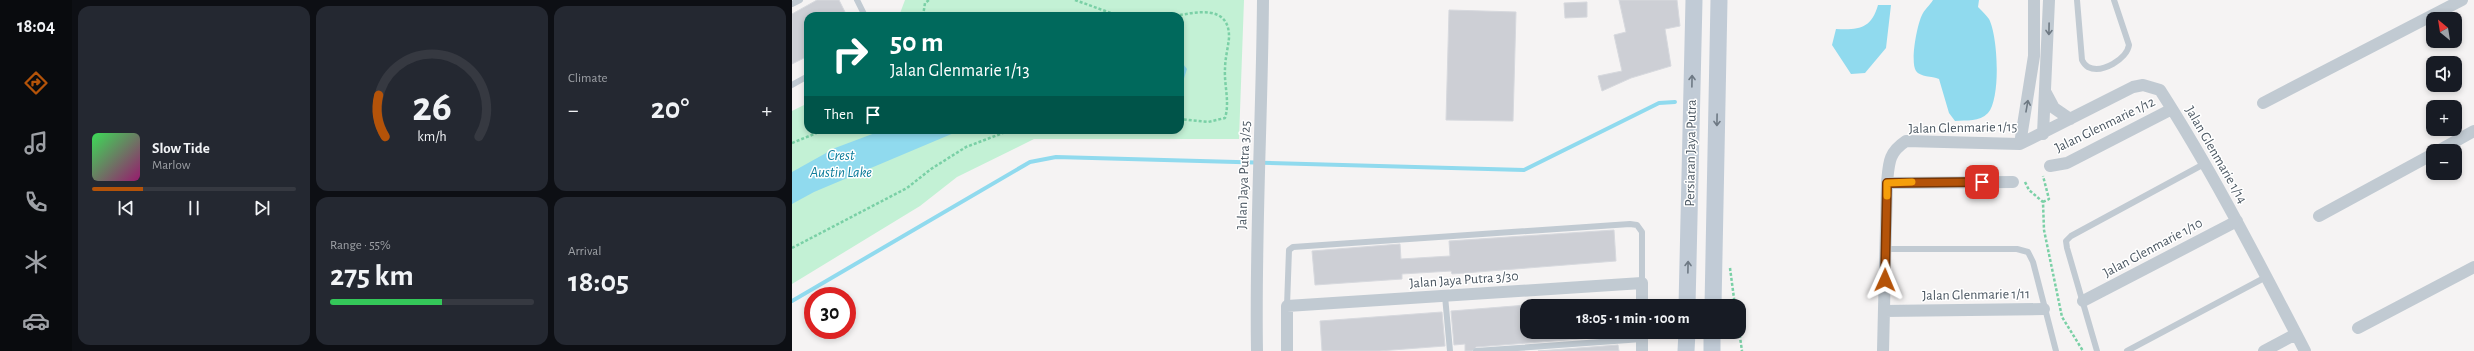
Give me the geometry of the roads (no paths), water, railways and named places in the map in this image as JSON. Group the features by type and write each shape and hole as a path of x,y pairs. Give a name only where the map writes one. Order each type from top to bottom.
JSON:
{"street":[{"name":"Jalan Jaya Putra 3/25","path":"1257,351 1256,277 1261,130 1263,0"},
{"name":"Persiaran Jaya Putra","path":"1687,299 1694,0"},
{"name":"Persiaran Jaya Putra","path":"1713,299 1719,0"},
{"path":"1718,25 1732,0"},
{"path":"2020,144 2034,56 2034,0"},
{"path":"2043,134 2048,57 2049,0"},
{"path":"2263,103 2462,0"},
{"path":"2034,56 2048,57"},
{"name":"Jalan Glenmarie 1/14","path":"2043,134 2133,87 2143,85 2160,90 2237,221 2305,351"},
{"path":"2046,93 2054,108 2070,120"},
{"name":"Jalan Glenmarie 1/12","path":"2050,166 2067,163 2172,109"},
{"path":"2451,144 2474,131"},
{"name":"Jalan Glenmarie 1/15","path":"1883,351 1887,183 1890,158 1896,148 1906,142 2020,144 2043,134"},
{"path":"2319,216 2426,158"},
{"path":"1887,183 2013,182"},
{"name":"Jalan Glenmarie 1/10","path":"2084,301 2237,221"},
{"path":"2358,328 2474,267"},
{"path":"1642,283 1642,299"},
{"name":"Jalan Jaya Putra 3/30","path":"1287,306 1642,283"},
{"path":"1287,306 1287,351"},
{"name":"Jalan Glenmarie 1/11","path":"1884,311 2044,309"},
{"path":"2264,351 2296,334"},
{"path":"1642,339 1642,351"},
{"path":"1686,351 1687,339"},
{"path":"1712,339 1712,351"}],"lane":[{"path":"792,4 800,0"},
{"path":"857,0 863,12"},
{"path":"2077,0 2082,60 2088,67 2100,69 2123,58 2128,52 2129,45 2114,0"},
{"path":"792,85 804,78"},
{"path":"2097,351 2066,241 2071,236 2204,164"},
{"path":"1287,306 1289,250 1293,247 1630,224 1637,225 1642,232 1642,283"},
{"path":"1885,249 2017,249 2028,252 2033,262 2056,351"},
{"path":"2127,351 2266,277"},
{"path":"1446,296 1450,351"},
{"path":"1476,351 1600,339"}],"water":[{"path":"1933,0 1979,0 1978,7 1989,19 1992,27 1996,52 1997,67 1995,94 1988,113 1981,118 1955,121 1949,113 1939,79 1923,75 1916,71 1914,66 1914,52 1918,27 1923,13"},
{"path":"1878,5 1891,5 1886,48 1865,73 1851,74 1832,45 1836,29 1851,29 1863,26 1872,19"},
{"path":"1184,65 1187,69 1184,78"},
{"name":"Crest Austin Lake","path":"872,134 952,134 814,192 792,204 792,172 835,148"}],"waterway":[{"path":"792,301 1030,162 1056,157 1524,170 1659,103 1675,102"}]}
